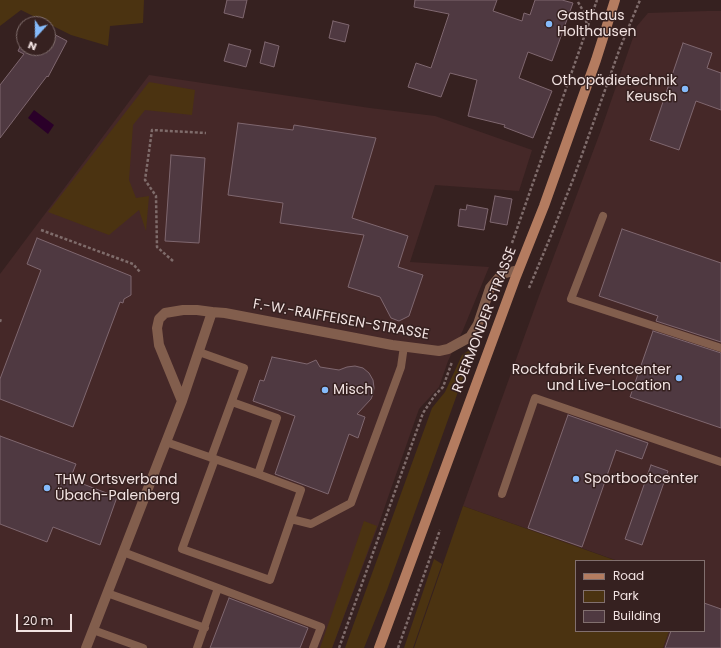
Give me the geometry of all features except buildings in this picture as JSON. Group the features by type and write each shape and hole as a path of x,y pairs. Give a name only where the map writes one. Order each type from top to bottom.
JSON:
{"main road":[{"name":"ROERMONDER STRASSE","path":"379,648 518,270 544,206 596,60 615,0"}],"street":[{"name":"F.-W.-RAIFFEISEN-STRASSE","path":"182,401 159,345 157,328 159,319 165,313 183,310 197,310 225,313 348,337 439,351 448,349 470,337 478,324 490,288 502,274 518,270"},
{"path":"86,648 182,401 212,312"}],"lane":[{"path":"603,216 571,299 721,348"},
{"path":"291,519 311,524 351,503 401,367 404,346"},
{"path":"166,442 213,458 258,474 301,490 270,580 182,549 213,458 232,402 244,368 198,352"},
{"path":"502,494 535,398 721,462"},
{"path":"232,402 277,418 258,474"},
{"path":"123,552 321,627 313,648"},
{"path":"197,648 218,588"},
{"path":"107,593 205,628"},
{"path":"93,630 143,648"}],"path":[{"path":"511,246 597,0"},
{"path":"529,289 574,177 620,48 640,0"},
{"path":"578,2 588,27"},
{"path":"173,261 157,247 156,196 145,180 152,130 206,133"},
{"path":"41,230 133,264 140,272"},
{"path":"0,322 1,318"},
{"path":"339,648 423,413 435,395 443,387 452,362 448,349"},
{"path":"398,648 440,528"}],"shaded area":[{"path":"721,11 721,648 663,648 669,632 705,632 705,560 615,560 463,506 601,130 637,26 648,13"},
{"path":"149,75 370,108 435,116 532,150 519,191 435,185 410,262 489,267 463,330 448,361 439,387 419,409 378,526 332,648 0,648 0,274"},
{"path":"34,110 54,125 48,134 28,118"}],"green space":[{"path":"0,0 144,0 143,23 110,26 108,46 71,35 56,28 56,16 33,16 21,10 0,26"},
{"path":"149,82 195,90 192,115 145,110 133,125 129,180 136,198 149,196 146,231 139,210 109,235 48,212"},
{"path":"474,347 387,590 364,648 345,648 432,408 445,392 462,355"},
{"path":"463,506 614,560 575,560 575,632 669,632 663,648 414,648"},
{"path":"364,521 377,526 332,648 320,648"},
{"path":"434,559 442,564 413,648 404,648"}],"place":[{"name":"Gasthaus Holthausen","path":"549,24"},
{"name":"Othopädietechnik Keusch","path":"685,89"},
{"name":"Rockfabrik Eventcenter und Live-Location","path":"679,378"},
{"name":"Misch","path":"325,390"},
{"name":"Sportbootcenter","path":"576,479"},
{"name":"THW Ortsverband Übach-Palenberg","path":"47,488"}]}
